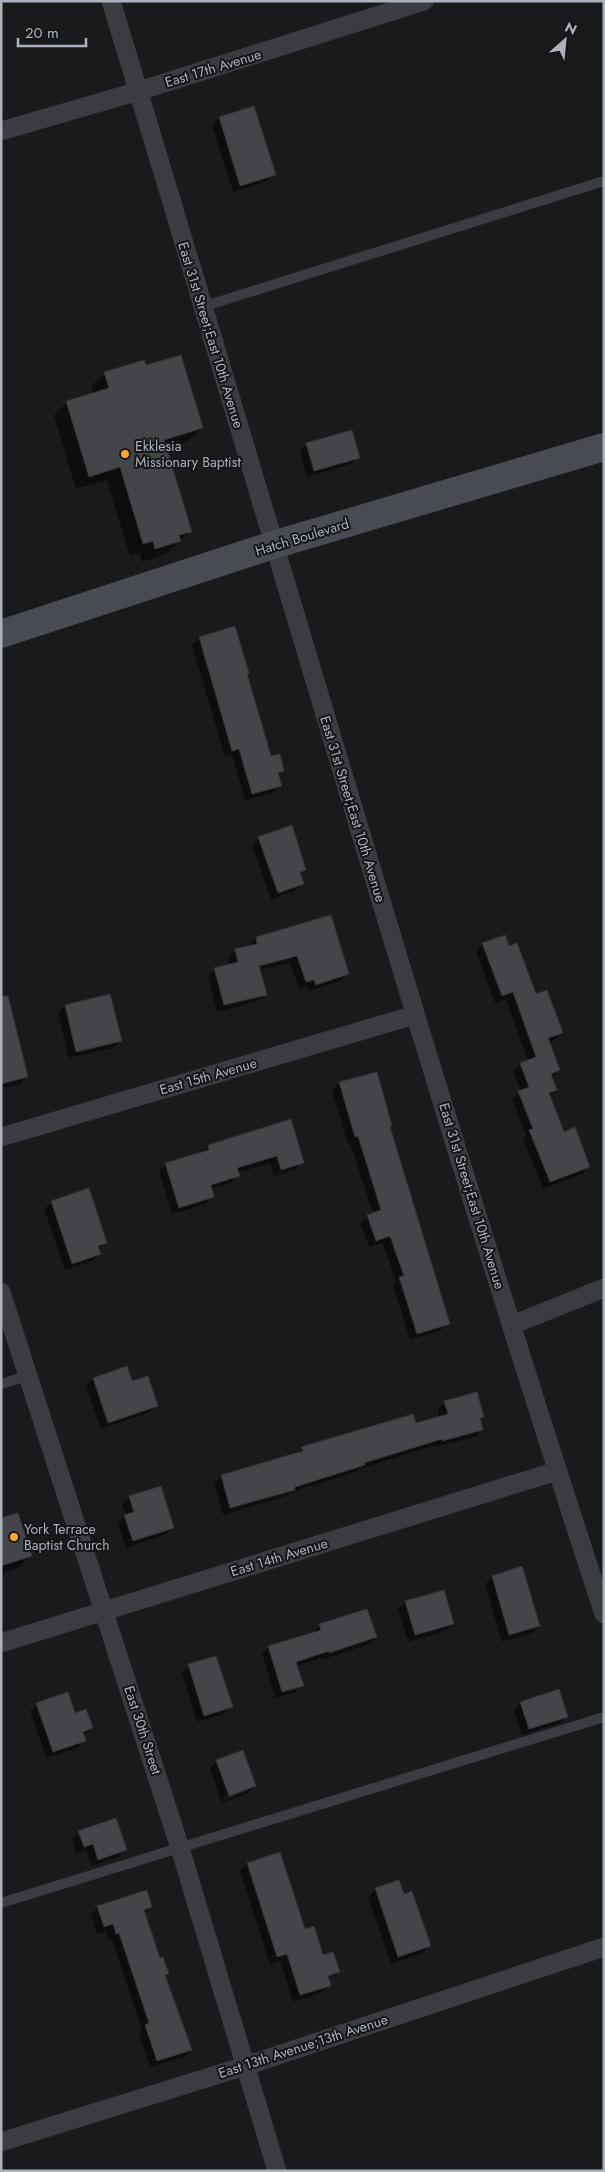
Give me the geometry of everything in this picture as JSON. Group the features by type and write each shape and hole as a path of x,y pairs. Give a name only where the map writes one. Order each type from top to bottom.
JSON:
{"main road":[{"name":"Hatch Boulevard","path":"1,634 273,545 602,454"}],"street":[{"name":"East 31st Street;East 10th Avenue","path":"111,1 415,1015 557,1472 604,1614"},
{"name":"East 17th Avenue","path":"1,131 138,91 424,1"},
{"name":"East 15th Avenue","path":"1,1137 415,1015"},
{"path":"512,1325 604,1288"},
{"name":"East 30th Street","path":"1,1292 180,1848 277,2171"},
{"name":"East 14th Avenue","path":"1,1643 557,1472"},
{"name":"East 13th Avenue;13th Avenue","path":"1,2142 245,2066 604,1946"}],"lane":[{"path":"202,307 604,181"},
{"path":"1,1384 27,1376"},
{"path":"1,1903 604,1717"}],"building":[{"path":"254,106 276,175 240,186 219,117"},
{"name":"Ekklesia Missionary Baptist","path":"181,355 203,428 164,440 192,532 179,535 181,541 155,549 153,541 143,544 120,467 89,477 66,401 109,388 104,372 144,360 146,365"},
{"path":"352,430 360,458 314,471 306,443"},
{"path":"235,626 271,756 280,754 284,771 278,773 282,786 252,794 239,749 232,751 199,637"},
{"path":"292,825 306,870 300,872 304,884 278,893 258,837"},
{"path":"331,915 349,974 316,985 314,980 306,982 297,956 259,966 267,995 224,1005 214,968 238,962 235,949 257,944 256,937"},
{"path":"505,935 509,946 517,943 536,994 547,990 563,1033 548,1038 560,1070 551,1074 557,1090 549,1093 564,1132 575,1127 590,1167 550,1182 529,1130 533,1129 518,1091 529,1087 520,1063 536,1057 513,992 502,996 482,943"},
{"path":"110,994 122,1041 76,1052 65,1005"},
{"path":"1,996 8,996 28,1077 1,1084"},
{"path":"377,1072 392,1126 390,1127 450,1324 417,1334 399,1277 404,1276 390,1236 376,1241 367,1215 381,1210 358,1136 355,1137 339,1082"},
{"path":"291,1119 304,1163 281,1170 277,1156 237,1168 240,1176 211,1185 214,1197 179,1208 165,1163 209,1150 208,1145"},
{"path":"89,1188 107,1243 98,1246 101,1254 72,1264 51,1201"},
{"path":"127,1366 132,1381 148,1376 158,1406 108,1423 93,1378"},
{"path":"477,1392 484,1417 480,1418 483,1430 442,1441 442,1439 364,1463 365,1465 295,1487 295,1490 230,1508 221,1475 303,1451 301,1447 413,1414 416,1423 448,1414 444,1401"},
{"path":"161,1486 174,1528 133,1541 124,1515 134,1512 129,1496"},
{"name":"York Terrace Baptist Church","path":"18,1513 32,1556 1,1566 1,1518"},
{"path":"522,1566 540,1626 509,1635 492,1576"},
{"path":"444,1590 454,1624 415,1635 405,1601"},
{"path":"367,1609 377,1637 296,1662 304,1686 282,1692 268,1646 321,1630 319,1624"},
{"path":"216,1656 233,1707 204,1716 188,1664"},
{"path":"559,1689 568,1717 529,1729 520,1702"},
{"path":"68,1692 75,1713 86,1709 93,1728 83,1732 86,1741 53,1752 36,1703"},
{"path":"243,1750 256,1786 229,1796 216,1760"},
{"path":"116,1818 127,1850 98,1860 93,1844 84,1847 78,1831"},
{"path":"280,1852 305,1929 314,1926 323,1955 333,1952 340,1972 328,1976 331,1986 300,1995 287,1954 277,1957 247,1863"},
{"path":"399,1880 404,1894 412,1891 431,1946 398,1957 375,1888"},
{"path":"147,1890 152,1907 144,1910 160,1958 163,1957 169,1974 165,1975 192,2050 157,2061 145,2025 149,2023 119,1933 116,1934 113,1924 104,1927 97,1906"}],"place":[{"name":"Ekklesia Missionary Baptist","path":"125,454"},
{"name":"York Terrace Baptist Church","path":"14,1537"}]}
